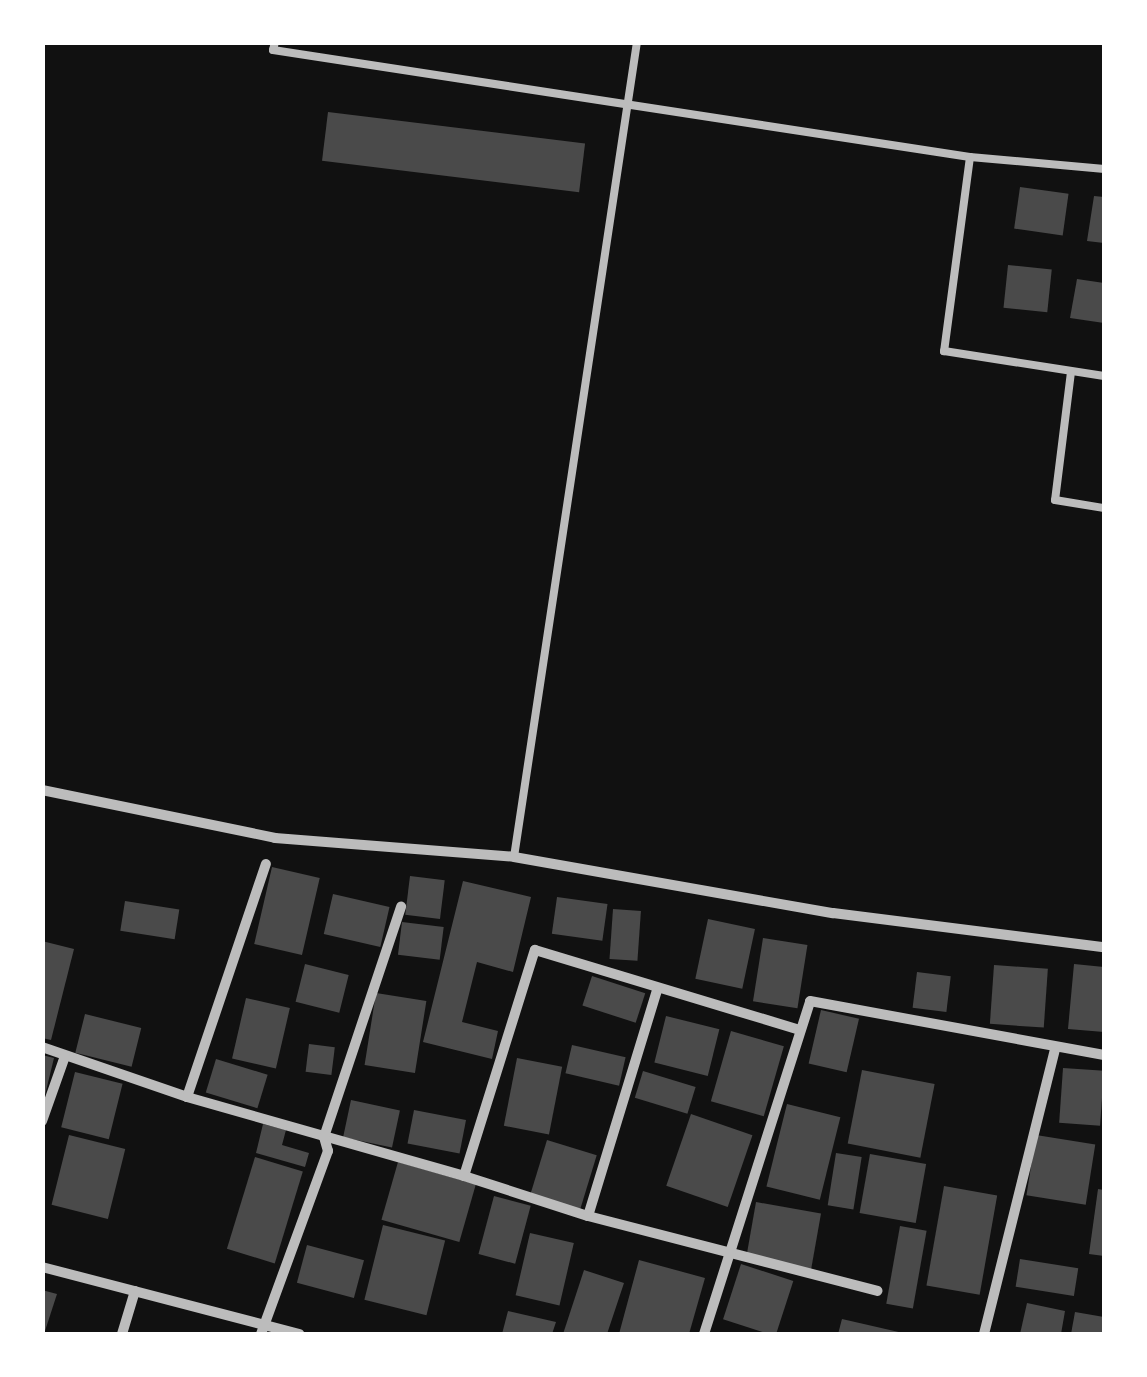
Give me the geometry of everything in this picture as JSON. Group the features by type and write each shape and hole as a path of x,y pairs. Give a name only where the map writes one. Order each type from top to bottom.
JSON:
{"street":[{"path":"42,790 274,838 514,857 833,913 1104,948"},
{"path":"188,1097 266,864"},
{"path":"263,1329 328,1151 324,1137 400,906"},
{"path":"464,1176 536,950 797,1030"},
{"path":"588,1216 657,990"},
{"path":"704,1334 797,1030 810,1001 1054,1050 1104,1056"},
{"path":"42,1047 188,1097 588,1216 877,1291"},
{"path":"984,1334 1054,1050"},
{"path":"42,1122 66,1056"},
{"path":"42,1267 263,1329 298,1334"},
{"path":"122,1334 135,1291"}],"lane":[{"path":"274,42 273,50 626,100 970,157 1104,169"},
{"path":"514,857 636,42"},
{"path":"970,157 944,351 1104,376"},
{"path":"1071,372 1056,500 1104,508"}],"building":[{"path":"328,112 585,144 579,192 322,161"},
{"path":"1020,187 1069,194 1063,235 1014,229"},
{"path":"1094,196 1104,197 1104,243 1087,241"},
{"path":"1008,265 1052,270 1047,312 1004,308"},
{"path":"1077,279 1104,283 1104,323 1070,318"},
{"path":"272,867 320,878 302,955 254,944"},
{"path":"410,876 445,880 440,919 405,915"},
{"path":"463,881 531,897 513,972 477,962 462,1022 498,1031 492,1059 423,1042"},
{"path":"333,894 390,907 380,947 324,934"},
{"path":"557,897 608,904 602,941 552,934"},
{"path":"125,901 179,910 175,939 120,931"},
{"path":"613,909 641,911 637,961 610,959"},
{"path":"708,919 755,929 742,989 695,979"},
{"path":"402,922 444,927 440,960 398,955"},
{"path":"763,938 807,945 797,1008 753,1001"},
{"path":"42,941 74,949 51,1040 42,1038"},
{"path":"305,964 349,975 339,1013 296,1002"},
{"path":"1074,964 1104,967 1104,1032 1068,1029"},
{"path":"994,965 1048,969 1044,1028 990,1024"},
{"path":"917,972 951,976 946,1012 913,1008"},
{"path":"592,976 645,993 636,1023 582,1005"},
{"path":"376,993 426,1001 415,1073 365,1065"},
{"path":"246,998 290,1008 276,1069 232,1058"},
{"path":"821,1010 859,1019 847,1072 809,1064"},
{"path":"85,1014 141,1028 132,1067 75,1053"},
{"path":"666,1016 719,1029 708,1076 654,1063"},
{"path":"731,1031 784,1046 764,1116 711,1101"},
{"path":"309,1044 335,1047 331,1075 306,1072"},
{"path":"572,1045 626,1057 619,1086 565,1073"},
{"path":"42,1055 54,1058 44,1099 42,1098"},
{"path":"517,1058 562,1067 549,1135 504,1126"},
{"path":"216,1059 268,1075 257,1108 206,1092"},
{"path":"1063,1068 1104,1071 1100,1126 1059,1123"},
{"path":"862,1070 935,1084 920,1158 848,1144"},
{"path":"643,1071 696,1087 687,1114 635,1098"},
{"path":"75,1072 123,1084 109,1139 61,1127"},
{"path":"351,1100 400,1110 392,1148 343,1137"},
{"path":"787,1104 840,1117 820,1200 766,1186"},
{"path":"414,1110 466,1120 460,1153 408,1143"},
{"path":"691,1114 752,1135 728,1207 666,1186"},
{"path":"263,1124 286,1130 282,1145 309,1153 305,1167 256,1153"},
{"path":"69,1135 125,1149 108,1219 52,1205"},
{"path":"1036,1135 1095,1144 1086,1205 1026,1195"},
{"path":"547,1140 597,1155 580,1210 530,1195"},
{"path":"836,1153 862,1157 853,1209 828,1205"},
{"path":"870,1154 926,1164 916,1223 860,1213"},
{"path":"255,1157 303,1172 275,1263 227,1249"},
{"path":"398,1162 476,1184 459,1242 381,1220"},
{"path":"944,1186 997,1195 980,1295 926,1285"},
{"path":"1098,1189 1104,1190 1104,1256 1089,1254"},
{"path":"494,1196 531,1206 515,1264 478,1254"},
{"path":"756,1202 821,1213 811,1270 746,1258"},
{"path":"383,1225 445,1240 426,1315 364,1300"},
{"path":"900,1226 927,1231 913,1308 886,1304"},
{"path":"530,1233 574,1243 559,1305 516,1295"},
{"path":"307,1245 364,1260 354,1298 297,1283"},
{"path":"1020,1259 1078,1268 1074,1296 1016,1287"},
{"path":"639,1260 705,1278 689,1334 619,1334"},
{"path":"741,1264 793,1281 776,1334 723,1319"},
{"path":"584,1270 624,1283 607,1334 563,1334"},
{"path":"42,1290 57,1294 44,1334 42,1334"},
{"path":"1027,1303 1065,1311 1061,1334 1020,1334"},
{"path":"508,1311 556,1322 552,1334 502,1334"},
{"path":"1075,1312 1104,1317 1104,1334 1071,1334"},
{"path":"842,1319 903,1333 838,1334"}]}
